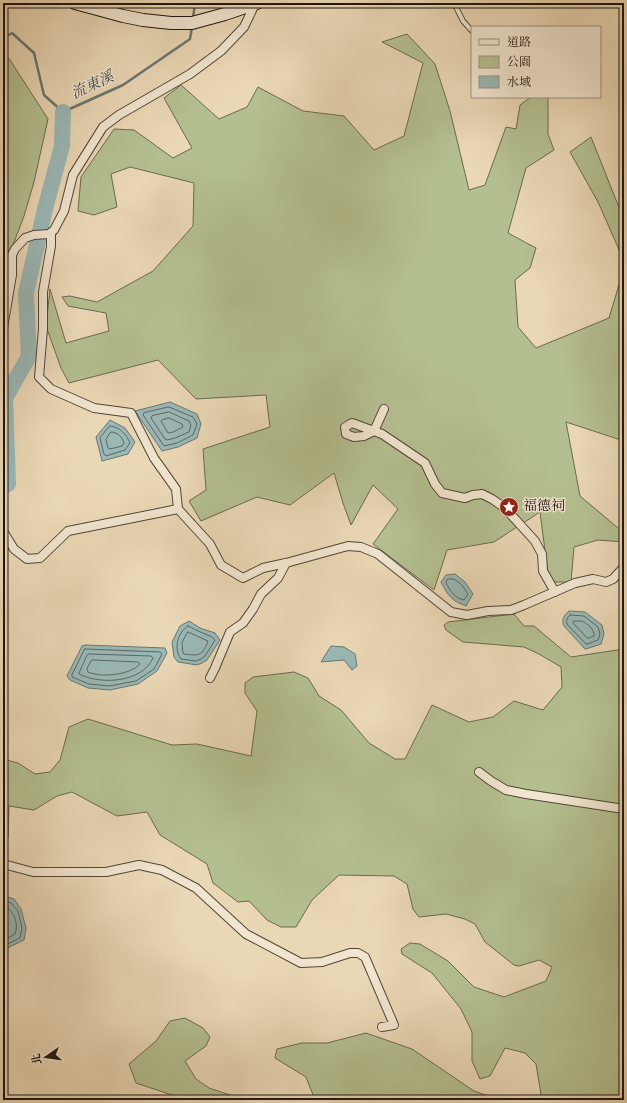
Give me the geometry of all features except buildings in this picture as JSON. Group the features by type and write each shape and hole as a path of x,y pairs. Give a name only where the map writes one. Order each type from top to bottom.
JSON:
{"street":[{"path":"75,3 143,20 171,23 192,23 225,14 256,3"},
{"path":"3,328 11,281 12,255 14,249 25,238 34,235 50,234 54,230 64,211 73,175 103,127 119,115 190,74 221,51 244,27 256,3"},
{"path":"50,234 51,246 43,292 43,329 39,377 51,389 94,408 131,413 154,458 176,489 178,509 210,544 221,564 243,578 262,568 286,564 348,546 360,547 378,554 451,612 467,615 488,610 511,610 575,583 593,579 606,582 613,579 624,567"},
{"path":"384,408 374,431 382,434 425,463 435,484 442,494 465,498 472,495 482,494 505,508 535,540 542,554 543,571 555,592"},
{"path":"3,531 14,549 27,559 40,558 68,531 178,509"},
{"path":"210,678 230,632 243,623 254,609 261,594 278,578 286,564"},
{"path":"479,772 506,790 624,809"},
{"path":"3,864 33,872 106,872 139,865 162,870 196,888 246,934 301,963 322,962 350,953 358,953 365,957 394,1024 382,1027"}],"lane":[{"path":"454,3 464,21 471,29"}],"green space":[{"path":"407,34 435,64 450,111 469,190 485,185 506,127 516,129 520,105 530,98 548,98 548,134 554,150 526,168 508,233 536,248 530,268 515,280 518,327 536,348 609,318 624,268 624,441 566,422 580,496 624,533 624,542 598,540 574,547 571,582 549,582 540,512 494,542 447,550 434,590 373,544 398,509 373,485 351,525 334,473 290,505 257,497 201,521 189,501 206,490 203,449 270,427 266,395 196,399 158,360 69,383 61,368 46,326 50,289 66,343 109,331 106,313 68,306 62,297 70,296 97,302 153,271 193,226 194,183 130,167 111,174 117,207 94,215 78,211 81,177 114,129 134,130 173,158 192,148 164,98 181,85 219,119 247,107 258,87 303,111 344,116 374,150 404,136 423,63 382,42"},
{"path":"3,51 48,119 34,182 24,216 3,271"},
{"path":"591,137 624,220 624,261 598,202 570,152"},
{"path":"514,614 524,626 534,626 571,657 624,649 624,1100 538,1100 541,1094 536,1064 525,1053 505,1048 490,1076 480,1079 472,1061 472,1032 461,1009 432,973 402,954 401,949 410,943 420,944 448,961 474,987 504,997 546,981 552,967 539,960 519,966 514,965 485,942 475,924 465,919 446,914 419,917 413,909 407,884 394,876 339,875 312,900 296,927 281,927 267,920 249,901 238,902 213,883 207,864 160,835 147,812 117,816 72,792 57,796 34,810 9,806 8,838 3,844 3,759 18,763 35,774 50,772 60,760 69,727 88,719 172,745 197,744 251,756 257,711 245,693 245,683 253,677 294,672 308,678 319,696 341,710 369,743 395,759 405,759 432,705 469,722 493,717 514,701 543,710 562,687 561,667 524,647 463,642 446,630 444,625 448,622"},
{"path":"185,1018 203,1028 210,1037 206,1046 185,1061 196,1079 209,1088 245,1100 179,1100 175,1096 136,1083 129,1064 156,1041 170,1021"},
{"path":"366,1033 412,1049 474,1091 500,1100 312,1100 313,1095 306,1077 275,1058 277,1049 302,1043 327,1043"}],"water":[{"path":"170,402 197,414 201,424 197,438 178,447 162,451 135,411"},
{"path":"110,420 125,428 135,442 128,454 102,461 96,437"},
{"path":"455,574 465,582 473,594 466,606 457,602 451,597 441,582 446,575"},
{"path":"569,611 585,612 602,625 604,634 601,644 586,649 584,648 564,626 564,618"},
{"path":"189,621 200,628 215,633 220,640 207,660 197,665 178,662 174,657 172,642 180,626"},
{"path":"82,646 165,648 167,653 157,671 138,684 110,690 88,688 70,680 67,676"},
{"path":"331,646 344,647 355,654 357,666 352,670 344,660 321,662"},
{"path":"4,896 14,899 21,909 26,928 24,940 3,950"}],"waterway":[{"name":"流東溪","path":"193,18 195,3"},
{"name":"流東溪","path":"3,38 12,33 34,53 44,95 63,112 123,85 190,39 192,27"},
{"path":"3,486 8,484 5,398 29,356 26,293 46,205 62,146 63,112"}],"place":[{"name":"福德祠","path":"509,507"}]}
